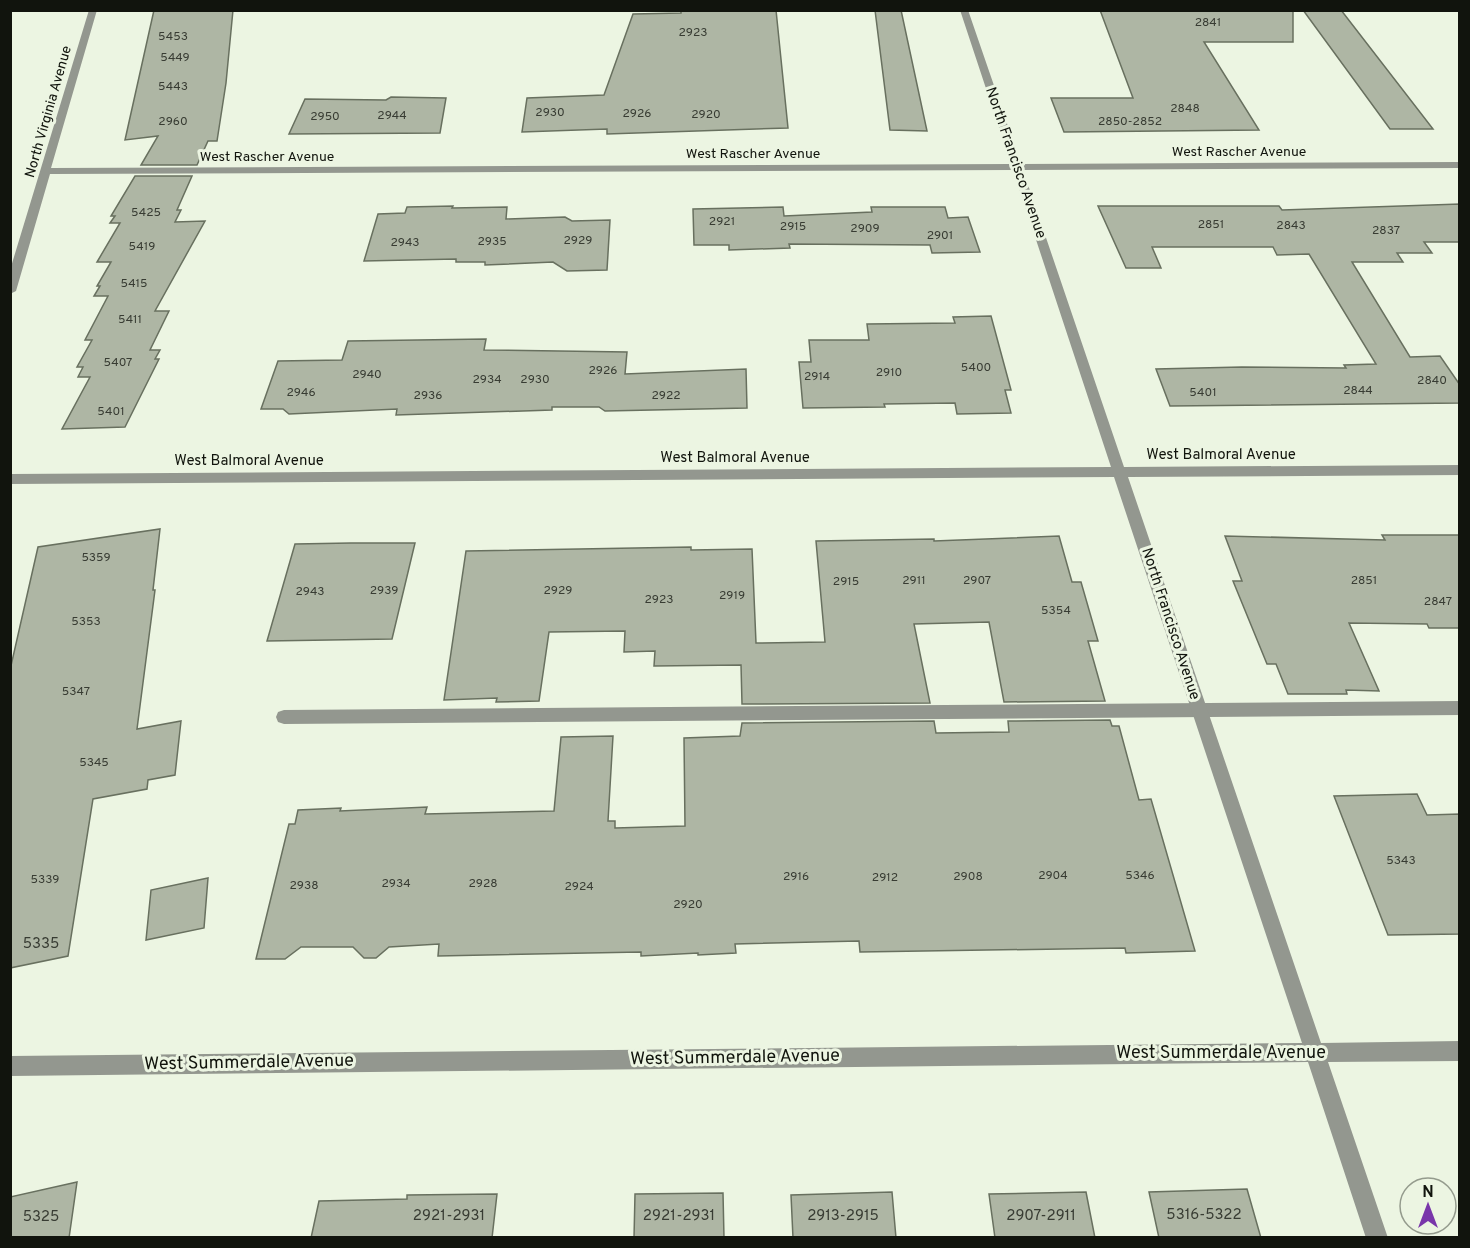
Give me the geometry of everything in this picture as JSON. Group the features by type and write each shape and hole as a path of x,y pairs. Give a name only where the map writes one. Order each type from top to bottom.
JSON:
{"street":[{"name":"North Virginia Avenue","path":"10,291 93,10"},
{"name":"North Francisco Avenue","path":"964,10 1377,1238"},
{"name":"West Rascher Avenue","path":"46,171 1460,165"},
{"name":"West Balmoral Avenue","path":"10,479 1460,470"},
{"path":"284,717 1460,708"},
{"name":"West Summerdale Avenue","path":"10,1066 1460,1051"}],"building":[{"path":"154,10 233,10 226,83 217,141 208,141 197,165 141,165 158,136 125,140"},
{"path":"681,10 776,10 788,128 607,134 607,129 522,132 527,98 604,95 633,14 681,13"},
{"path":"875,10 901,10 927,131 890,130"},
{"path":"1100,10 1293,10 1293,42 1204,42 1259,130 1064,132 1051,98 1133,98"},
{"path":"1303,10 1341,10 1433,129 1390,129"},
{"path":"391,97 446,98 440,133 289,134 305,99 386,100"},
{"path":"135,176 192,176 177,210 181,210 175,222 205,221 155,311 169,311 150,350 160,350 155,359 159,359 125,427 62,429 90,377 78,377 83,367 77,367 92,340 85,340 108,296 94,296 111,262 97,262 120,223 110,223 115,216 111,216"},
{"path":"1460,204 1460,242 1424,242 1432,253 1397,253 1403,262 1352,262 1410,357 1440,356 1460,385 1460,403 1170,406 1156,369 1346,368 1344,365 1376,364 1309,254 1277,255 1273,247 1152,247 1161,268 1126,268 1098,206 1279,206 1282,210"},
{"path":"453,206 452,208 507,207 506,219 565,217 572,221 610,220 607,270 567,271 553,262 485,265 485,262 456,262 456,259 364,261 378,214 405,213 407,207"},
{"path":"783,207 784,216 872,212 871,207 945,207 948,218 968,217 980,252 932,253 930,245 789,244 790,248 729,250 729,245 694,245 693,209"},
{"path":"991,316 1011,390 1005,390 1011,413 957,414 955,403 803,408 799,362 811,362 809,340 869,340 867,324 955,323 953,317"},
{"path":"486,339 484,350 627,352 625,374 746,369 747,408 605,411 599,407 552,407 552,410 396,415 397,409 289,414 283,409 261,409 278,361 342,360 348,341"},
{"path":"160,529 153,590 155,590 137,729 181,721 175,775 148,780 147,789 93,799 68,956 10,968 10,670 38,547"},
{"path":"1382,535 1460,535 1460,628 1429,628 1427,624 1349,623 1379,691 1346,690 1347,694 1288,694 1276,664 1267,664 1233,581 1242,581 1225,536 1385,540"},
{"path":"1059,536 1072,582 1081,582 1098,641 1088,641 1105,701 1004,702 989,622 914,624 930,703 742,704 741,665 654,666 655,651 624,652 625,631 549,632 539,701 496,702 497,698 444,700 466,551 691,547 691,550 752,549 756,643 825,642 816,541 934,539 934,541"},
{"path":"415,543 392,639 267,641 295,544"},
{"path":"1110,720 1112,726 1119,726 1139,800 1151,799 1195,951 1126,953 1125,948 860,952 859,941 735,944 736,953 698,955 698,953 641,956 641,952 438,956 439,944 389,947 376,958 364,958 353,947 301,947 285,959 256,959 289,824 295,824 298,810 341,808 340,811 427,807 425,814 554,811 561,737 613,736 608,821 615,821 615,828 685,826 684,738 740,736 742,723 934,721 936,733 1009,732 1008,721"},
{"path":"1417,794 1427,815 1460,814 1460,934 1388,935 1334,796"},
{"path":"208,878 204,928 146,940 151,890"},
{"path":"77,1182 69,1238 10,1238 10,1197"},
{"path":"1247,1189 1261,1238 1159,1238 1149,1192"},
{"path":"892,1192 896,1238 793,1238 791,1195"},
{"path":"1086,1192 1095,1238 995,1238 989,1194"},
{"path":"723,1193 724,1238 634,1238 635,1194"},
{"path":"497,1194 492,1238 311,1238 319,1201 407,1199 407,1195"}]}
